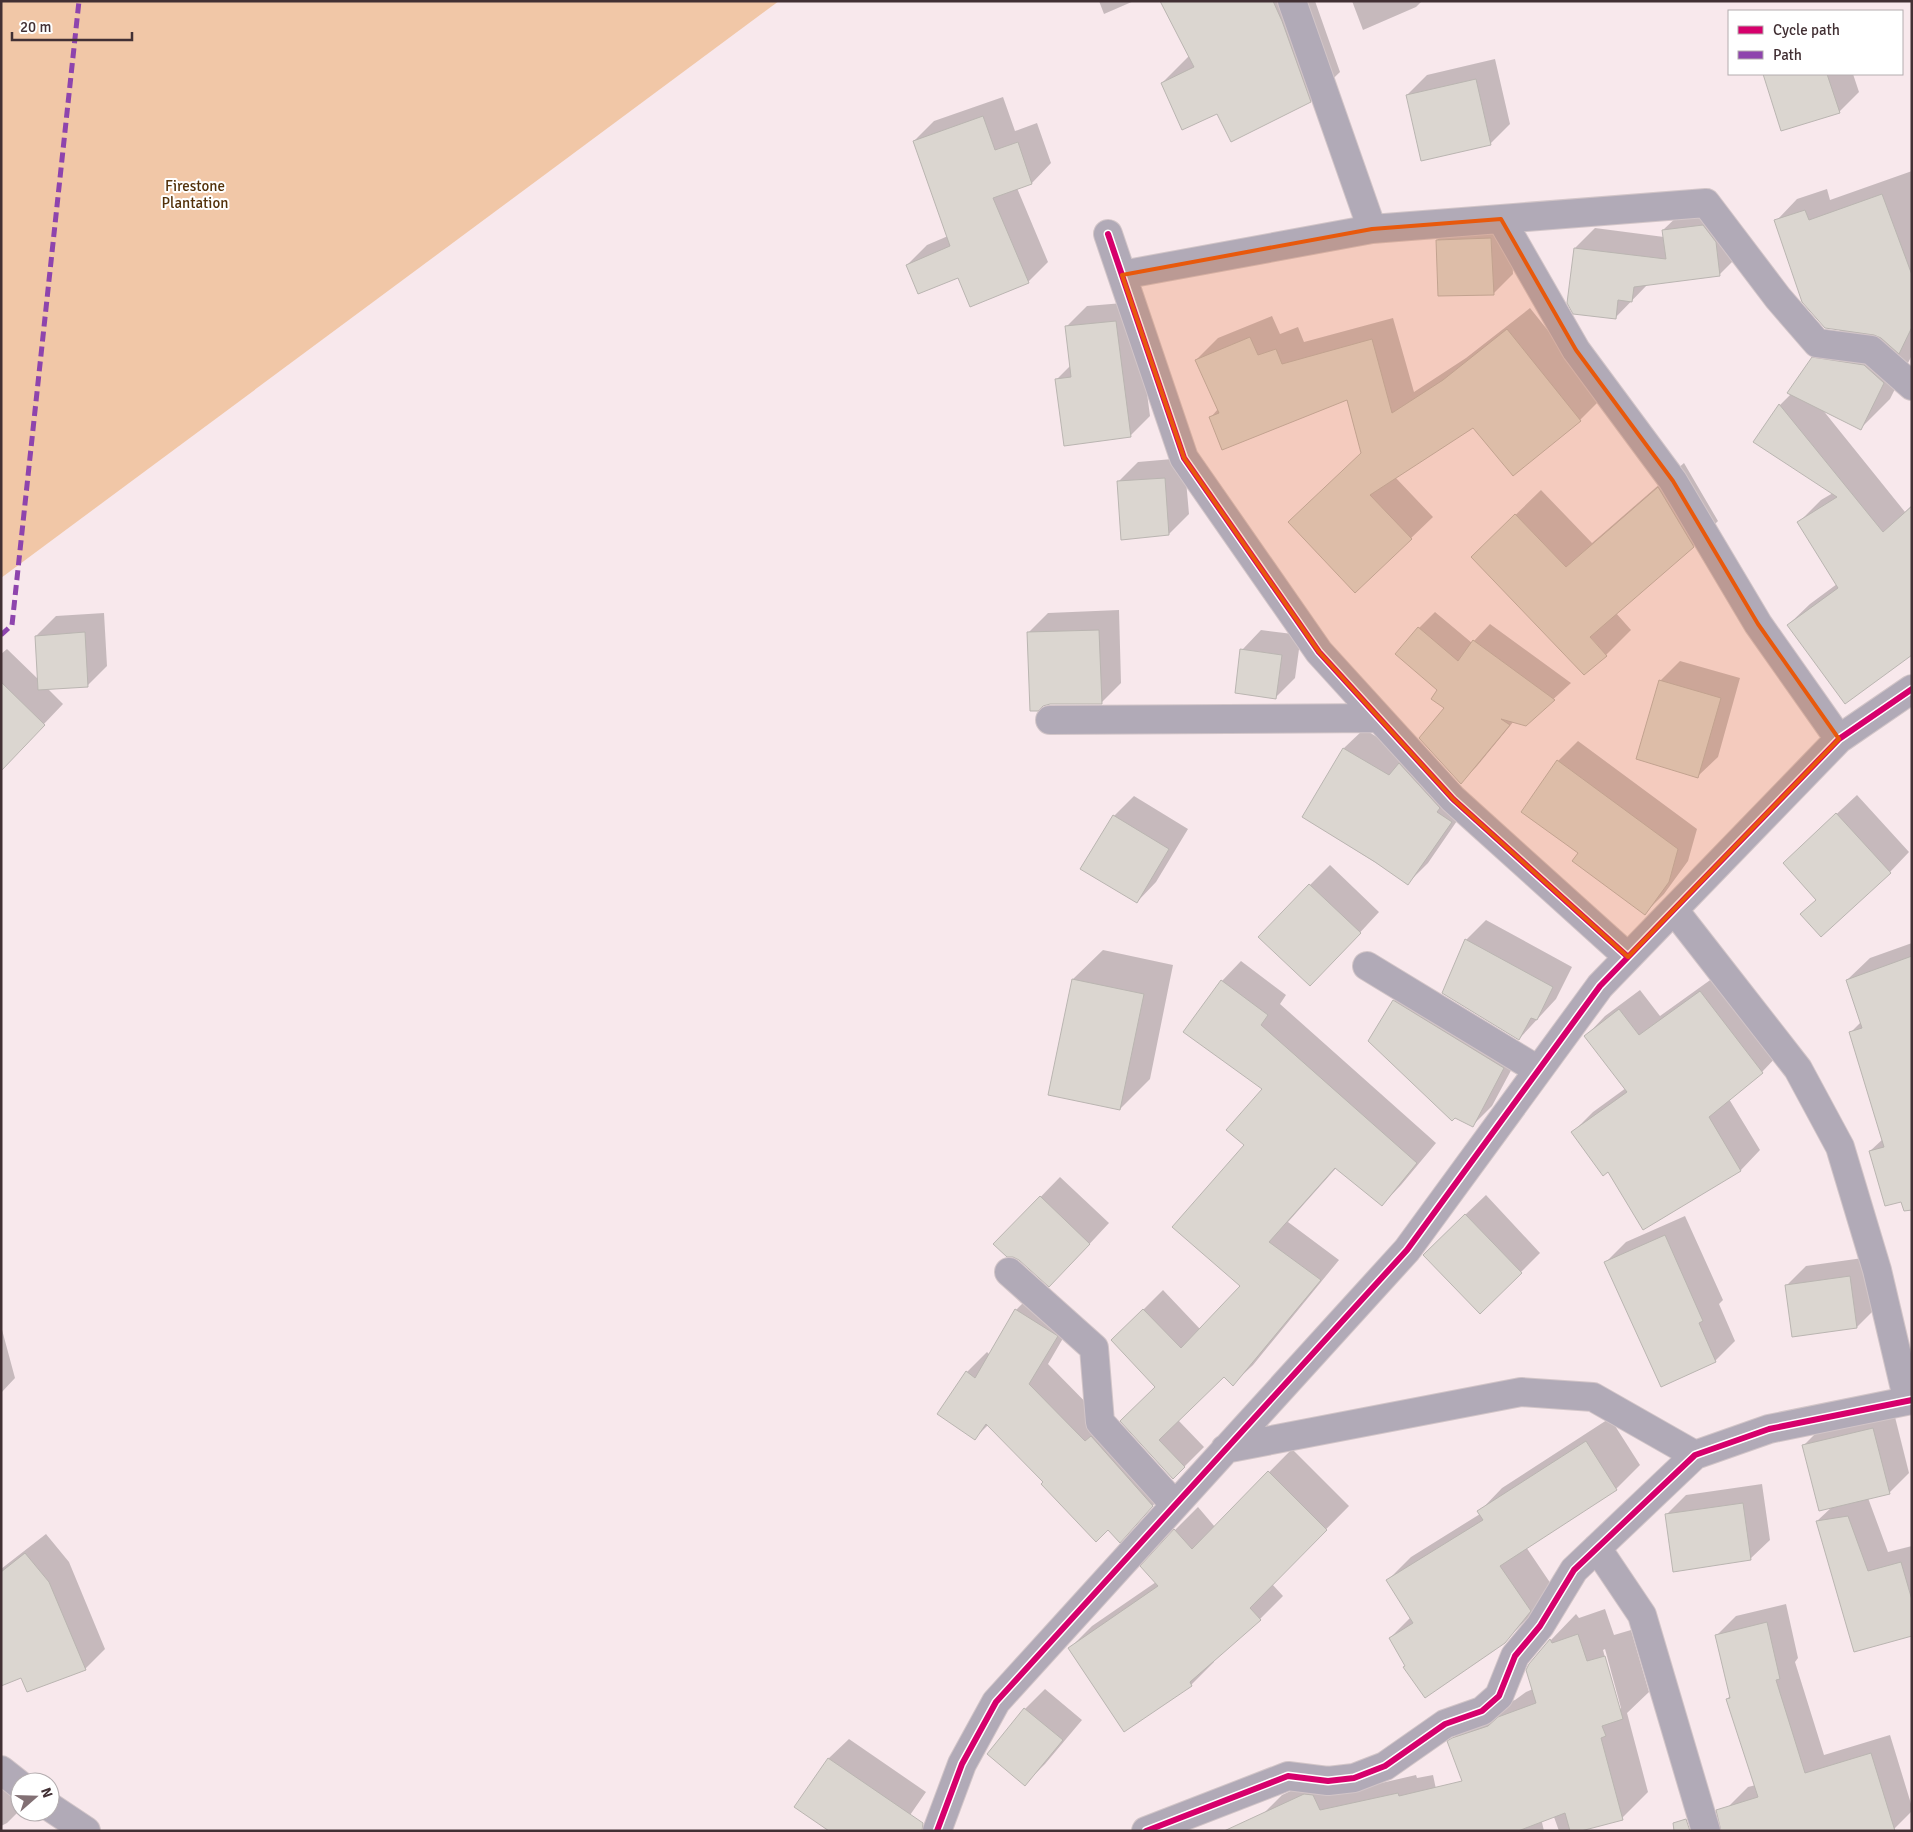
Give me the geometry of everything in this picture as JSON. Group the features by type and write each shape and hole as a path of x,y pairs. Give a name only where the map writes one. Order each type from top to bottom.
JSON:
{"street":[{"path":"1292,1 1372,229"},
{"path":"1122,275 1372,229 1706,203 1778,298 1816,342 1871,350 1912,386"},
{"path":"1501,219 1576,350 1673,481 1758,624 1839,739"},
{"path":"1108,234 1184,458 1319,652 1453,799 1628,957"},
{"path":"937,1831 962,1764 996,1702 1407,1250 1600,986 1839,739 1912,689"},
{"path":"1050,720 1379,718"},
{"path":"1146,1831 1288,1776 1328,1781 1354,1778 1385,1766 1445,1724 1482,1711 1500,1696 1515,1656 1540,1626 1574,1570 1695,1455 1769,1429 1912,1399 1905,1389 1877,1270 1840,1147 1798,1069 1674,910"},
{"path":"1367,966 1538,1070"},
{"path":"1010,1272 1094,1348 1100,1422 1175,1505"},
{"path":"1226,1449 1521,1392 1594,1397 1695,1455"},
{"path":"1597,1548 1642,1615 1706,1831"},
{"path":"60,1814 86,1831"}],"highlighted area":[{"path":"1501,219 1576,350 1673,481 1758,624 1839,739 1628,957 1453,799 1319,652 1184,458 1122,275 1372,229"}],"green space":[{"name":"Firestone Plantation","path":"1,1 779,1 1,578"}],"building":[{"path":"1160,1 1273,1 1311,102 1231,142 1217,114 1182,130 1161,83 1194,67"},
{"path":"1763,75 1827,75 1840,113 1781,131"},
{"path":"1476,79 1491,145 1421,161 1406,95"},
{"path":"983,116 995,150 1018,142 1032,184 993,198 1029,283 970,307 958,278 918,294 906,265 950,246 913,141"},
{"path":"1882,194 1912,275 1912,327 1899,354 1881,338 1874,335 1825,328 1802,302 1774,220 1805,210 1809,220"},
{"path":"1703,225 1716,242 1720,276 1634,287 1632,302 1618,300 1616,319 1573,314 1567,303 1574,248 1666,259 1662,230"},
{"path":"1491,238 1494,295 1438,296 1436,240"},
{"path":"1116,321 1131,437 1064,446 1055,379 1071,377 1065,326"},
{"path":"1507,329 1581,421 1513,476 1473,428 1370,495 1412,539 1355,593 1288,522 1361,453 1347,400 1222,450 1209,417 1219,413 1195,360 1250,337 1258,355 1276,349 1282,364 1372,339 1392,413 1443,380"},
{"path":"1812,357 1864,365 1884,383 1861,430 1787,393"},
{"path":"1779,404 1883,532 1912,506 1912,655 1845,704 1787,625 1838,588 1797,522 1837,497 1753,442"},
{"path":"1165,478 1169,535 1121,540 1117,481"},
{"path":"1658,487 1694,547 1590,637 1607,656 1584,675 1471,557 1515,514 1566,567"},
{"path":"1418,627 1458,661 1473,640 1555,700 1526,726 1501,719 1510,725 1461,784 1419,738 1444,708 1431,699 1437,690 1395,654"},
{"path":"1099,630 1102,704 1050,704 1043,706 1038,711 1030,711 1027,632"},
{"path":"85,632 88,687 38,690 35,636"},
{"path":"1240,649 1282,655 1276,699 1235,693"},
{"path":"1659,680 1721,698 1698,778 1636,759"},
{"path":"1,682 45,725 1,771"},
{"path":"1343,748 1389,775 1399,763 1440,808 1437,812 1452,822 1408,885 1375,862 1302,817"},
{"path":"1557,760 1678,849 1669,882 1645,915 1572,861 1578,853 1521,812"},
{"path":"1836,813 1891,873 1821,937 1800,914 1816,900 1783,863"},
{"path":"1113,815 1169,849 1137,903 1080,869"},
{"path":"1309,884 1361,933 1310,986 1258,937"},
{"path":"1465,939 1553,987 1537,1020 1531,1018 1519,1040 1442,993"},
{"path":"1912,956 1912,1210 1904,1211 1901,1202 1885,1206 1869,1151 1884,1147 1849,1032 1862,1028 1846,980"},
{"path":"1072,979 1144,994 1120,1110 1048,1095"},
{"path":"1221,980 1268,1015 1261,1025 1417,1163 1382,1206 1335,1168 1269,1242 1321,1280 1233,1386 1224,1377 1159,1440 1185,1467 1173,1479 1120,1421 1155,1387 1111,1340 1143,1309 1181,1348 1240,1286 1172,1227 1244,1145 1226,1130 1262,1089 1183,1032"},
{"path":"1700,991 1763,1073 1709,1117 1741,1171 1643,1230 1608,1172 1603,1176 1571,1132 1627,1092 1584,1036 1619,1009 1639,1035"},
{"path":"1393,1000 1504,1068 1473,1127 1455,1118 1452,1121 1368,1041"},
{"path":"1040,1196 1090,1244 1049,1287 1019,1260 1007,1257 993,1244"},
{"path":"1465,1214 1522,1273 1480,1314 1423,1255"},
{"path":"1665,1235 1703,1321 1699,1323 1716,1362 1661,1387 1604,1262"},
{"path":"1850,1276 1857,1328 1792,1337 1785,1285"},
{"path":"1015,1309 1058,1336 1029,1384 1085,1441 1091,1436 1153,1506 1120,1543 1108,1530 1096,1542 1041,1484 1043,1482 986,1424 975,1440 937,1414 966,1371 975,1378"},
{"path":"1873,1428 1890,1494 1819,1511 1802,1445"},
{"path":"1586,1441 1617,1490 1500,1566 1531,1611 1505,1643 1425,1698 1403,1667 1405,1666 1389,1638 1413,1623 1386,1580 1483,1520 1477,1511"},
{"path":"1268,1471 1327,1530 1250,1608 1261,1620 1190,1682 1192,1686 1124,1732 1068,1648 1158,1586 1140,1566 1174,1529 1192,1549"},
{"path":"1743,1503 1751,1560 1673,1572 1665,1514"},
{"path":"1848,1516 1868,1571 1901,1562 1912,1600 1912,1636 1854,1652 1816,1521"},
{"path":"25,1553 49,1582 86,1670 27,1692 21,1678 1,1686 1,1572"},
{"path":"1767,1622 1780,1679 1776,1680 1805,1773 1871,1753 1895,1831 1721,1831 1716,1810 1758,1797 1726,1699 1730,1698 1715,1635"},
{"path":"1578,1634 1587,1661 1605,1656 1623,1719 1602,1726 1606,1736 1601,1738 1623,1820 1581,1831 1570,1831 1565,1813 1518,1831 1224,1831 1304,1794 1313,1795 1320,1810 1398,1793 1399,1796 1462,1781 1447,1741 1488,1726 1498,1717 1536,1703 1526,1670 1529,1664 1550,1639 1552,1643"},
{"path":"1024,1708 1063,1740 1025,1786 987,1754"},
{"path":"828,1758 923,1823 922,1831 829,1831 794,1807"},
{"path":"1686,1819 1690,1831 1674,1831 1673,1823"}],"marked path":[{"path":"1,635 12,625 79,1"}],"cycle path":[{"path":"1108,234 1184,458 1319,652 1453,799 1628,957"},
{"path":"937,1831 962,1764 996,1702 1407,1250 1600,986 1839,739 1912,689"},
{"path":"1146,1831 1288,1776 1328,1781 1354,1778 1385,1766 1445,1724 1482,1711 1499,1696 1515,1656 1540,1626 1574,1570 1695,1455 1769,1429 1912,1400"}]}
